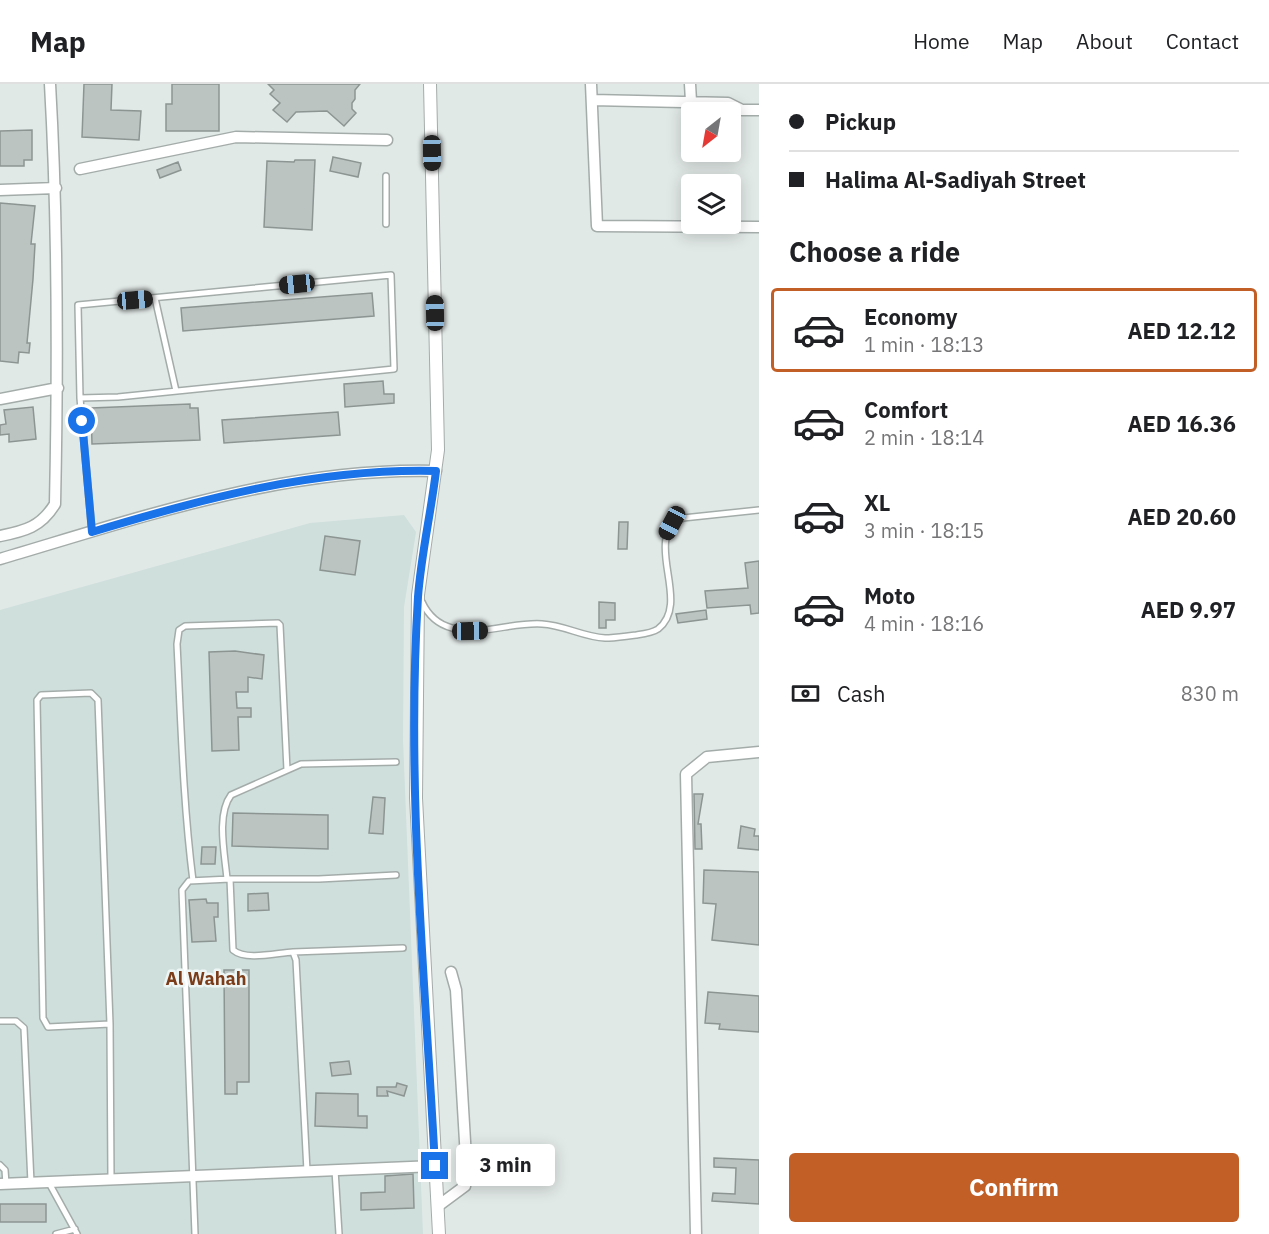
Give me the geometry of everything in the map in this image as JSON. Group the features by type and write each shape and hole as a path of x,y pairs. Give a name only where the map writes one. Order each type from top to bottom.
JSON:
{"street":[{"path":"0,536 28,530 46,518 55,504 58,388 56,188 50,84"},
{"path":"430,84 438,450 418,595 416,798 439,1234"},
{"path":"591,84 597,226 759,227"},
{"path":"690,84 691,101"},
{"path":"592,100 728,103 742,110 759,110"},
{"path":"80,169 236,137 387,140"},
{"path":"0,190 56,188"},
{"path":"0,399 58,388"},
{"path":"0,559 168,509 290,483 335,475 383,471 436,471"},
{"path":"696,1234 686,774 707,757 759,752"},
{"path":"438,1206 465,1186 467,1175 456,990 451,972"},
{"path":"3,1184 435,1166"}],"lane":[{"path":"386,176 386,224"},
{"path":"80,398 176,391 394,369 391,275 78,305 80,398 92,532"},
{"path":"154,298 176,391"},
{"path":"418,595 428,613 438,622 460,630 490,631 542,624 605,638 647,634 658,629 670,608 666,534 672,523 683,518 759,510"},
{"path":"193,881 185,823 181,753 177,644 179,630 185,626 228,627 278,623 280,625 287,770"},
{"path":"110,1024 48,1027 43,1018 37,700 41,695 91,693 98,700 110,1024 111,1179"},
{"path":"396,762 301,764 248,786 231,795 227,800 224,842 233,950 246,955 403,948"},
{"path":"195,1234 182,890 187,882 193,881 396,875"},
{"path":"293,952 296,960 307,1171"},
{"path":"0,1021 16,1021 24,1028 31,1183"},
{"path":"0,1164 5,1170 3,1184"},
{"path":"335,1170 339,1234"},
{"path":"48,1182 76,1232 56,1234"}],"shaded area":[{"path":"404,515 416,532 404,607 403,740 423,1234 0,1234 0,610 310,523"}],"building":[{"path":"84,84 112,84 111,110 141,111 139,140 82,137"},
{"path":"172,84 219,84 219,131 166,131 166,104 172,104"},
{"path":"268,84 360,84 355,90 355,99 352,103 352,109 356,113 344,126 327,111 296,112 287,122 273,110 280,103 270,94 274,90"},
{"path":"32,130 32,160 24,160 24,166 0,166 0,131"},
{"path":"333,157 361,163 358,177 330,171"},
{"path":"295,160 315,160 312,230 264,227 267,161 294,162"},
{"path":"178,162 181,170 160,178 157,170"},
{"path":"0,203 35,206 31,244 35,244 27,343 30,343 29,353 19,352 18,363 0,361"},
{"path":"372,293 374,316 183,331 181,308"},
{"path":"383,381 384,394 394,394 394,403 345,407 344,384"},
{"path":"190,404 190,408 198,408 200,440 92,444 91,408"},
{"path":"33,407 36,439 9,442 9,434 0,435 0,425 6,424 4,410"},
{"path":"338,412 340,435 224,443 222,420"},
{"path":"619,522 628,522 627,549 618,549"},
{"path":"325,536 360,541 355,575 320,570"},
{"path":"759,561 759,613 751,614 750,605 707,608 705,591 748,588 745,563"},
{"path":"599,602 615,603 615,620 606,620 606,628 599,628"},
{"path":"706,610 707,619 678,623 676,614"},
{"path":"235,651 264,655 262,679 248,677 248,692 236,692 237,708 251,708 251,717 238,717 239,750 212,751 209,652"},
{"path":"694,794 703,794 698,824 701,824 702,849 695,849"},
{"path":"373,797 385,798 383,834 369,833"},
{"path":"233,813 328,815 328,849 232,846"},
{"path":"741,826 755,829 754,836 759,836 759,850 738,848"},
{"path":"202,847 216,847 215,864 201,864"},
{"path":"704,870 759,872 759,945 712,940 716,904 703,903"},
{"path":"268,893 269,910 248,911 248,894"},
{"path":"206,899 207,903 218,903 218,917 214,917 216,941 192,942 189,900"},
{"path":"224,970 249,970 249,1082 237,1082 237,1094 225,1094"},
{"path":"708,992 759,996 759,1032 719,1029 720,1024 705,1023"},
{"path":"349,1061 351,1074 332,1076 330,1063"},
{"path":"397,1083 407,1086 404,1096 387,1091 388,1096 377,1096 377,1087 396,1087"},
{"path":"316,1093 358,1094 358,1116 367,1116 367,1128 315,1126"},
{"path":"714,1158 759,1160 759,1204 712,1201 713,1193 735,1194 736,1168 714,1167"},
{"path":"413,1174 414,1208 361,1210 361,1193 385,1192 385,1176"},
{"path":"0,1204 46,1204 46,1222 0,1222"}],"district":[{"name":"Al Wahah","path":"206,978"}],"route":[{"path":"82,421 92,532 168,509 245,491 335,475 395,470 436,471 418,595 415,687 416,798 435,1166"}]}
